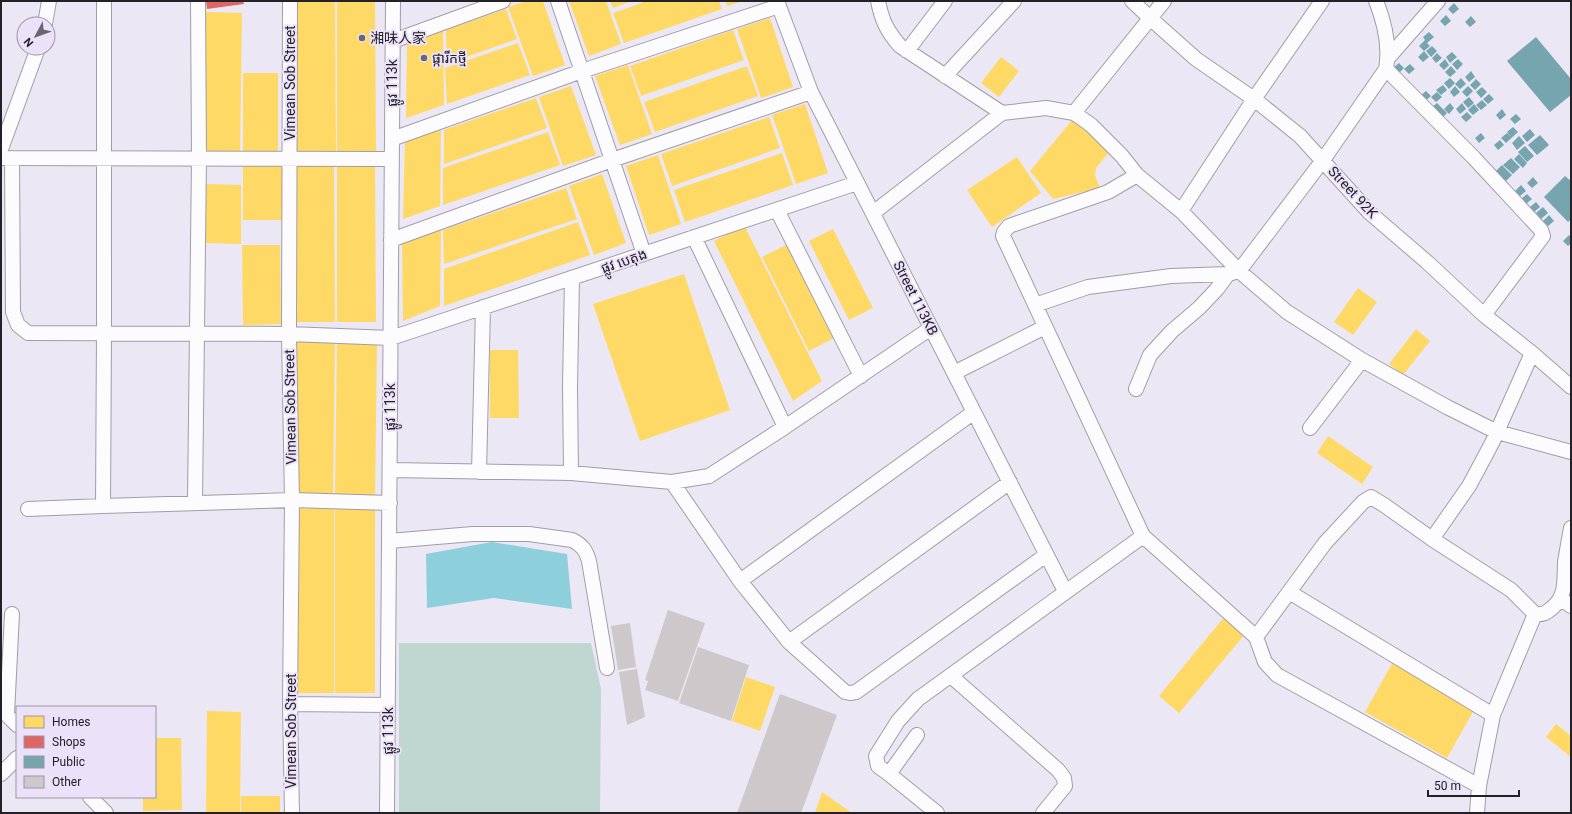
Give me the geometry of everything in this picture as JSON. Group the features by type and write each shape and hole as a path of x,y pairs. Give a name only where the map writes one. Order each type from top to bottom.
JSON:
{"street":[{"path":"46,16 49,1"},
{"path":"103,506 104,1"},
{"path":"195,502 199,158 198,1"},
{"name":"Vimean Sob Street","path":"290,1 289,334 292,500 290,704 292,813"},
{"name":"ផ្លូវ 113k","path":"387,813 393,1"},
{"path":"393,41 503,1"},
{"path":"558,1 644,254"},
{"path":"878,1 881,17 889,33 900,46 1002,113"},
{"path":"907,51 946,1"},
{"path":"945,76 1014,1"},
{"name":"Street 92K","path":"1132,1 1196,59 1254,99 1300,136 1370,213 1427,262 1484,315 1532,353 1571,387"},
{"path":"1074,113 1164,1"},
{"path":"1181,212 1254,99 1322,1"},
{"path":"1376,1 1380,12 1387,63 1541,230 1543,236 1484,315"},
{"path":"1136,389 1150,355 1172,330 1198,308 1233,272 1323,160 1387,63 1438,1"},
{"path":"392,139 778,3"},
{"name":"Street 113KB","path":"778,3 811,92 1065,591"},
{"path":"1,149 35,56"},
{"path":"391,240 612,160 811,92"},
{"path":"873,214 1002,113 1046,108 1074,113 1091,125 1122,156 1137,175 1181,212 1233,272 1287,312 1362,360 1447,407 1497,432 1571,452"},
{"path":"391,158 7,158 13,312 18,325 28,333 196,335 289,334 391,338"},
{"path":"1137,175 1108,192 1009,226 1004,232 1003,236 1143,536 1256,637 1265,662 1277,674 1478,786"},
{"name":"ផ្លូវ បេតុង","path":"391,338 858,183"},
{"path":"777,210 861,376"},
{"path":"694,237 785,428"},
{"path":"1035,305 1088,287 1171,276 1233,272"},
{"path":"571,473 570,387 572,278"},
{"path":"479,472 483,308"},
{"path":"954,373 1045,327"},
{"path":"390,470 571,473 672,482 709,476 785,428 931,328"},
{"path":"1432,539 1469,486 1497,432 1532,353"},
{"path":"1310,428 1362,360"},
{"path":"740,580 974,412"},
{"path":"672,482 740,580 789,642 844,692 850,694 856,692 1046,555"},
{"path":"789,642 1010,482"},
{"path":"1256,637 1325,543 1363,502 1370,497 1511,590 1536,614 1542,615 1566,602 1564,591 1566,561 1571,528"},
{"path":"28,509 195,502 292,500 390,503"},
{"path":"389,541 472,534 529,534 572,540 578,543 586,551 589,561 607,668"},
{"path":"937,813 878,766 876,756 898,721 918,699 1065,591 1143,536"},
{"path":"1289,592 1493,715"},
{"path":"12,614 4,711 16,724"},
{"path":"1477,813 1478,786 1493,715 1536,614"},
{"path":"951,676 1058,770 1064,778 1064,786 1043,813"},
{"path":"290,704 388,705"},
{"path":"889,774 917,735"},
{"path":"1,774 16,759"},
{"path":"91,798 100,811"}],"green space":[{"path":"399,643 591,643 601,689 600,813 399,813"}],"water":[{"path":"492,542 567,554 572,609 494,598 427,608 426,554"}],"building: Homes":[{"path":"296,1 335,1 336,152 297,152"},
{"path":"337,1 375,1 376,151 337,151"},
{"path":"527,1 543,1 565,65 533,76 508,7"},
{"path":"569,1 606,1 621,44 589,56"},
{"path":"610,1 632,1 613,8"},
{"path":"647,1 719,1 722,9 624,43 613,13"},
{"path":"725,1 743,1 727,6"},
{"path":"506,9 517,39 447,64 446,30"},
{"path":"206,12 242,13 240,151 204,151"},
{"path":"770,18 793,87 761,98 737,29"},
{"path":"443,30 444,105 406,118 407,44"},
{"path":"733,30 744,60 641,96 630,66"},
{"path":"518,43 530,75 447,104 445,68"},
{"path":"1001,57 1019,71 999,97 981,83"},
{"path":"628,65 652,134 620,145 595,76"},
{"path":"747,66 758,96 655,132 644,102"},
{"path":"243,73 278,73 278,153 243,153"},
{"path":"571,86 596,155 563,166 539,97"},
{"path":"536,98 547,128 444,164 444,130"},
{"path":"805,104 828,173 796,184 772,115"},
{"path":"769,117 780,148 672,186 661,154"},
{"path":"1072,120 1110,151 1096,168 1095,175 1100,188 1053,199 1030,171"},
{"path":"441,128 440,206 403,219 405,140"},
{"path":"548,132 560,165 443,205 443,168"},
{"path":"782,153 793,185 685,222 674,190"},
{"path":"658,155 681,224 649,235 626,166"},
{"path":"1017,157 1041,193 992,227 967,190"},
{"path":"296,165 334,165 335,322 296,322"},
{"path":"337,165 375,165 376,322 337,322"},
{"path":"243,166 282,166 282,220 243,220"},
{"path":"602,174 626,243 594,255 569,186"},
{"path":"205,184 241,185 241,244 204,243"},
{"path":"566,188 577,219 444,264 443,230"},
{"path":"578,222 590,255 444,306 444,269"},
{"path":"744,225 822,381 793,401 714,241"},
{"path":"441,228 440,306 403,321 402,241"},
{"path":"833,229 873,308 849,320 809,241"},
{"path":"788,244 834,338 809,351 762,257"},
{"path":"242,245 280,245 281,324 243,325"},
{"path":"684,274 730,410 640,441 593,304"},
{"path":"1358,288 1377,302 1353,335 1334,322"},
{"path":"1416,329 1430,341 1403,375 1389,364"},
{"path":"296,339 335,340 333,495 294,495"},
{"path":"337,341 377,342 375,497 335,496"},
{"path":"490,350 518,350 519,418 490,418"},
{"path":"1328,436 1373,467 1362,484 1317,453"},
{"path":"294,508 334,509 334,693 294,693"},
{"path":"335,508 375,508 375,693 335,693"},
{"path":"1225,616 1246,633 1179,713 1159,696"},
{"path":"1393,662 1475,708 1447,758 1365,712"},
{"path":"746,677 775,687 760,731 732,721"},
{"path":"207,711 241,712 240,813 206,813"},
{"path":"1556,724 1571,736 1571,757 1546,737"},
{"path":"156,738 181,738 182,810 143,811 143,798 156,798"},
{"path":"822,792 852,813 815,813"},
{"path":"241,796 280,796 280,813 241,813"}],"building: Shops":[{"path":"206,1 243,1 244,4 207,9"}],"building: Public":[{"path":"1454,3 1459,9 1453,14 1448,9"},
{"path":"1446,15 1451,21 1445,26 1440,21"},
{"path":"1471,16 1476,22 1470,27 1465,22"},
{"path":"1429,32 1434,37 1427,43 1430,46 1424,51 1419,46 1425,40 1423,37"},
{"path":"1536,37 1571,79 1571,95 1550,112 1507,61"},
{"path":"1432,46 1437,51 1431,57 1426,51"},
{"path":"1424,51 1429,57 1423,62 1418,57"},
{"path":"1452,52 1457,57 1450,63 1446,57"},
{"path":"1437,53 1442,58 1436,63 1432,58"},
{"path":"1445,59 1449,65 1444,70 1439,65"},
{"path":"1458,59 1463,64 1457,70 1452,64"},
{"path":"1399,63 1404,68 1398,74 1393,68"},
{"path":"1410,64 1415,69 1409,74 1404,69"},
{"path":"1451,66 1456,72 1450,77 1445,72"},
{"path":"1471,71 1475,77 1469,82 1465,77"},
{"path":"1450,78 1455,83 1449,89 1444,83"},
{"path":"1461,78 1466,84 1460,89 1455,84"},
{"path":"1476,79 1481,84 1475,90 1470,85"},
{"path":"1443,85 1447,90 1441,95 1436,90"},
{"path":"1455,86 1460,92 1454,97 1450,92"},
{"path":"1468,86 1473,91 1467,97 1462,92"},
{"path":"1482,87 1487,92 1481,98 1476,92"},
{"path":"1426,91 1431,96 1424,102 1420,96"},
{"path":"1437,92 1442,97 1436,102 1431,97"},
{"path":"1489,94 1494,99 1488,104 1483,99"},
{"path":"1469,97 1474,103 1468,108 1463,102"},
{"path":"1482,100 1487,105 1481,110 1476,105"},
{"path":"1437,103 1447,113 1441,119 1431,108"},
{"path":"1450,103 1454,108 1449,114 1444,109"},
{"path":"1462,103 1466,109 1460,114 1456,109"},
{"path":"1474,104 1479,110 1473,115 1468,110"},
{"path":"1502,109 1506,115 1500,120 1496,115"},
{"path":"1467,112 1472,117 1466,122 1461,117"},
{"path":"1516,114 1521,119 1515,124 1510,119"},
{"path":"1513,127 1518,132 1506,143 1501,138 1507,133 1510,136 1507,132"},
{"path":"1530,129 1535,135 1527,142 1522,136"},
{"path":"1481,133 1485,138 1479,143 1475,138"},
{"path":"1540,135 1549,145 1537,155 1528,145"},
{"path":"1519,136 1525,143 1517,150 1512,143"},
{"path":"1500,140 1504,145 1498,150 1494,145"},
{"path":"1525,146 1534,156 1527,162 1518,152"},
{"path":"1519,154 1527,163 1523,168 1514,159"},
{"path":"1511,158 1520,167 1513,174 1503,165"},
{"path":"1502,165 1512,175 1504,183 1494,173"},
{"path":"1565,176 1571,181 1571,219 1568,222 1544,197"},
{"path":"1533,177 1538,183 1532,188 1527,183"},
{"path":"1521,185 1526,191 1520,196 1515,191"},
{"path":"1527,194 1532,199 1526,204 1521,199"},
{"path":"1536,202 1540,207 1534,212 1530,207"},
{"path":"1543,207 1548,213 1541,219 1536,213"},
{"path":"1549,215 1554,221 1548,226 1543,221"},
{"path":"1569,235 1571,238 1571,243 1568,246 1563,241"}],"building: Other":[{"path":"668,610 705,623 678,701 645,690 648,681 645,680"},
{"path":"630,623 636,667 618,670 611,626"},
{"path":"698,647 749,665 731,721 679,703"},
{"path":"637,669 645,717 627,725 619,672"},
{"path":"780,694 837,715 801,813 737,813"}],"place":[{"name":"湘味人家","path":"362,38"},
{"name":"ផ្ការីកថ្មី","path":"424,58"}]}
